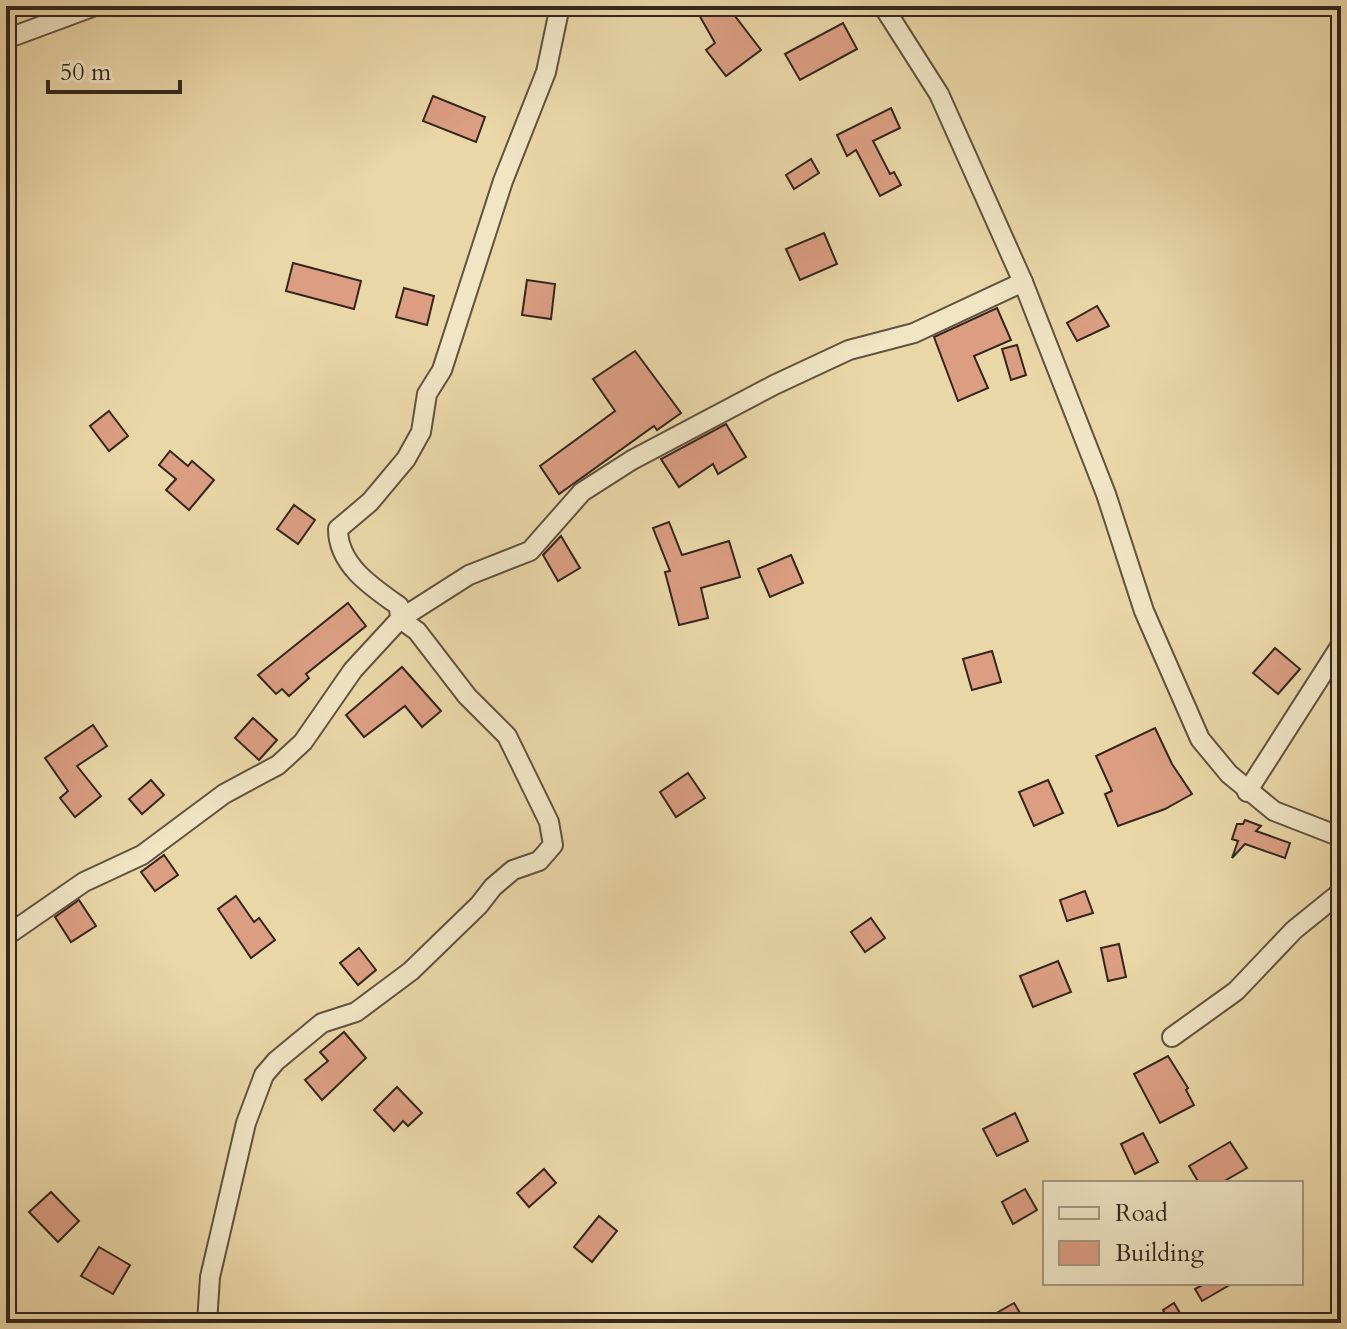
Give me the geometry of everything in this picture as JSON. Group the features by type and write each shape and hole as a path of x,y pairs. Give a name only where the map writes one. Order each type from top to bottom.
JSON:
{"street":[{"path":"6,39 95,6"},
{"path":"400,619 399,606 363,581 341,552 338,529 390,482 421,432 427,394 442,370 503,181 546,72 560,6"},
{"path":"883,6 939,94 1023,282 1106,494 1144,611 1185,713 1200,739 1247,792 1274,811 1341,837"},
{"path":"6,936 84,882 142,855 224,794 278,765 303,742 353,670 400,619 469,575 530,551 582,492 632,460 774,385 849,350 914,333 1023,282"},
{"path":"207,1323 210,1277 246,1123 264,1075 276,1061 286,1056 322,1023 356,1012 411,971 479,905 493,887 513,870 539,861 553,845 549,822 507,736 467,696 417,631 400,619"},
{"path":"1247,792 1341,645"},
{"path":"1172,1037 1236,991 1294,930 1341,892"}],"building":[{"path":"694,6 753,6 735,16 761,50 726,76 706,50 715,43"},
{"path":"843,23 857,49 800,80 785,54"},
{"path":"433,96 485,117 476,142 423,121"},
{"path":"891,108 900,128 873,141 890,174 894,172 901,185 880,196 856,150 847,156 837,135"},
{"path":"811,159 819,173 794,189 786,175"},
{"path":"824,233 837,264 800,280 786,249"},
{"path":"293,263 361,281 354,309 286,291"},
{"path":"527,280 555,284 551,319 522,315"},
{"path":"404,288 434,296 427,325 396,317"},
{"path":"1097,306 1109,326 1077,341 1067,323"},
{"path":"997,308 1011,340 974,356 988,388 958,401 934,337"},
{"path":"1017,345 1026,375 1011,380 1002,349"},
{"path":"635,351 681,413 657,430 654,426 559,494 540,466 615,411 593,379"},
{"path":"109,411 128,436 109,451 90,426"},
{"path":"726,424 746,457 718,474 713,464 679,487 661,459"},
{"path":"170,451 188,466 192,461 214,480 189,510 166,490 176,479 159,465"},
{"path":"294,505 315,520 298,544 277,529"},
{"path":"669,522 682,555 729,541 740,577 701,588 708,618 679,625 665,572 670,571 653,528"},
{"path":"561,536 580,568 558,581 543,555"},
{"path":"791,555 803,583 770,597 758,569"},
{"path":"348,603 366,626 306,674 309,678 289,696 282,689 276,694 258,675"},
{"path":"1275,648 1300,669 1278,694 1253,673"},
{"path":"992,651 1001,682 972,690 963,659"},
{"path":"402,667 441,711 422,727 405,706 364,737 346,715"},
{"path":"253,718 277,740 259,760 235,738"},
{"path":"93,725 107,746 77,766 101,796 75,817 60,798 68,791 45,758"},
{"path":"1155,728 1172,764 1192,794 1165,809 1118,826 1105,794 1112,791 1096,756"},
{"path":"688,773 705,798 676,817 660,792"},
{"path":"151,780 164,795 142,814 129,799"},
{"path":"1048,780 1063,813 1034,826 1019,792"},
{"path":"1245,820 1261,826 1256,831 1290,843 1285,858 1245,844 1232,858 1238,841 1232,839 1237,824 1243,824"},
{"path":"164,855 178,875 155,891 141,872"},
{"path":"1085,891 1093,913 1067,921 1060,900"},
{"path":"236,896 254,922 259,918 275,940 251,958 218,909"},
{"path":"79,900 96,926 71,942 55,917"},
{"path":"871,918 885,938 865,952 851,932"},
{"path":"1119,944 1126,977 1108,981 1101,948"},
{"path":"359,948 376,970 358,985 340,963"},
{"path":"1058,961 1071,992 1033,1007 1020,976"},
{"path":"344,1032 366,1058 322,1100 305,1080 328,1061 320,1052"},
{"path":"1168,1056 1188,1088 1186,1090 1194,1105 1160,1123 1134,1074"},
{"path":"397,1087 422,1113 408,1126 403,1121 394,1131 374,1110"},
{"path":"1015,1113 1028,1141 997,1156 983,1129"},
{"path":"1143,1133 1158,1162 1135,1174 1121,1144"},
{"path":"1230,1142 1247,1168 1224,1181 1198,1181 1189,1166"},
{"path":"544,1169 556,1183 529,1207 517,1193"},
{"path":"1025,1189 1037,1210 1013,1224 1002,1202"},
{"path":"51,1192 79,1221 58,1242 29,1212"},
{"path":"599,1216 617,1231 592,1262 574,1247"},
{"path":"99,1247 130,1265 113,1294 81,1276"},
{"path":"1202,1285 1230,1285 1202,1301 1195,1289"},
{"path":"1014,1303 1026,1323 979,1323"},
{"path":"1174,1303 1186,1323 1170,1323 1163,1310"}]}
